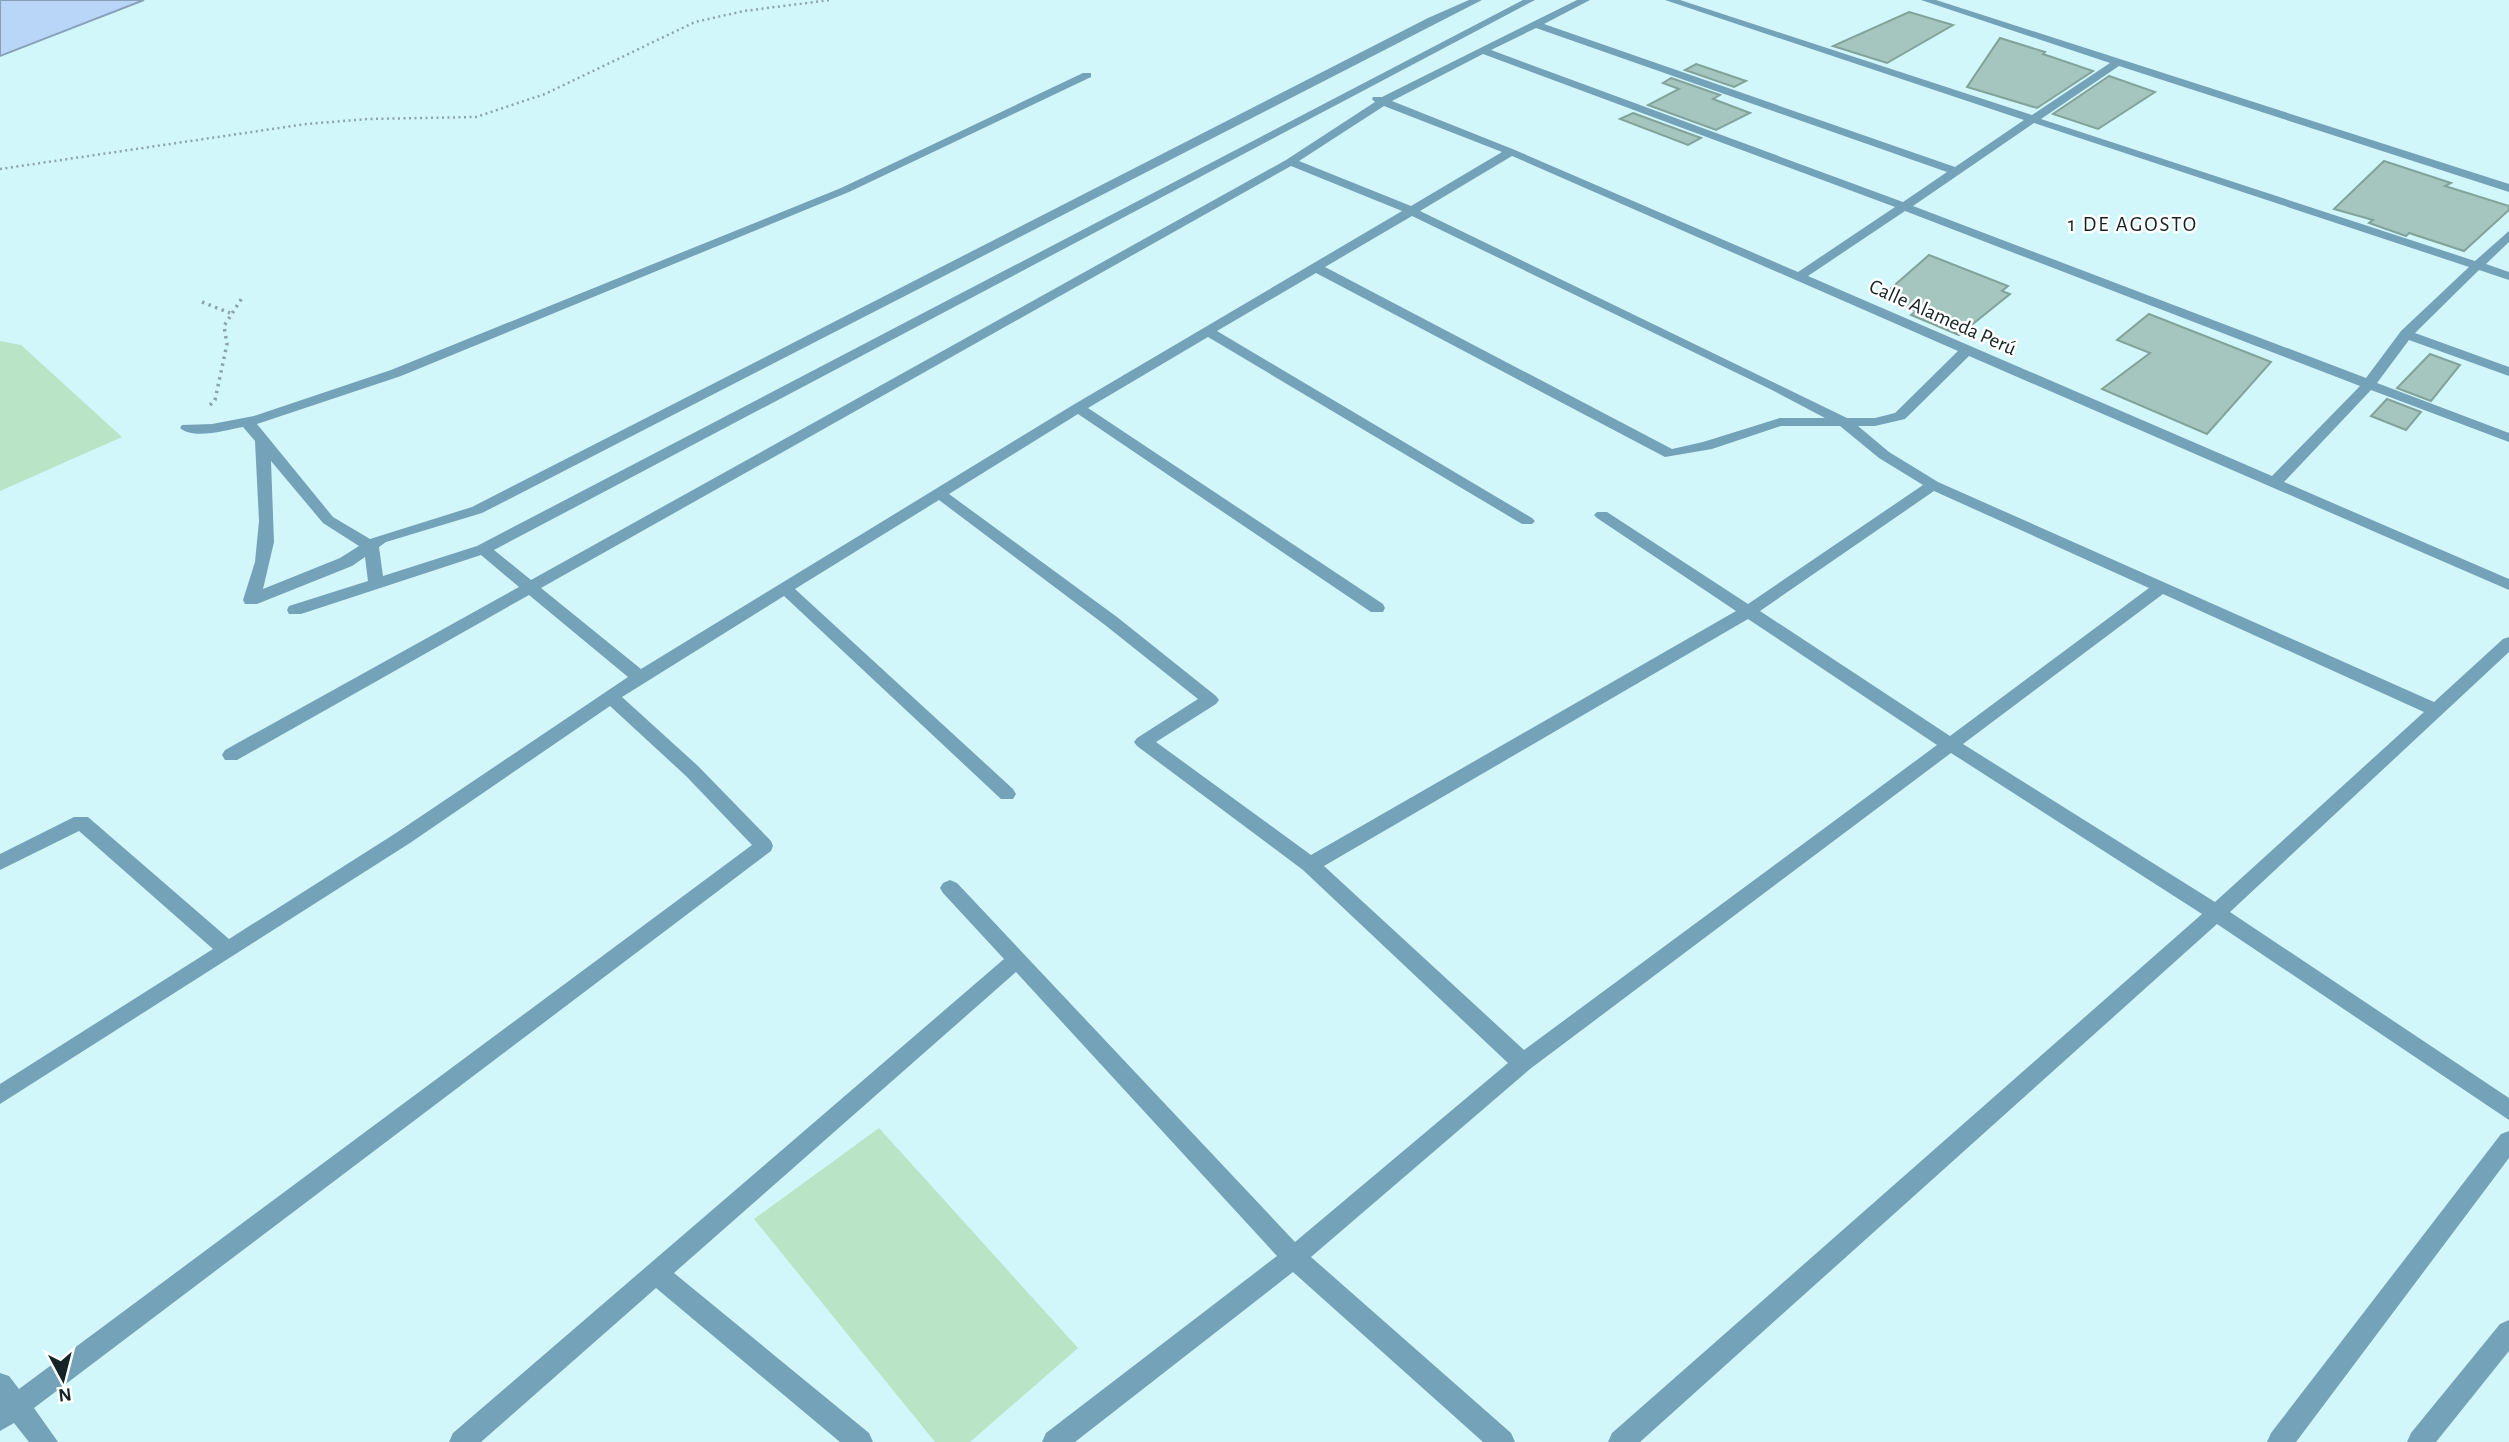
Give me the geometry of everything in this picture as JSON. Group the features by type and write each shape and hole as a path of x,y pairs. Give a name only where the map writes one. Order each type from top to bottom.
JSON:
{"street":[{"path":"262,440 267,492 263,566 251,600 346,562 397,532 477,510 1432,20 1477,0"},
{"path":"295,610 376,581 483,548 1530,0"},
{"path":"232,755 1290,162 1383,103 1585,0"},
{"path":"1671,0 2509,276"},
{"path":"1926,0 2509,188"},
{"path":"1538,24 1956,172"},
{"path":"1483,51 1903,206 2509,438"},
{"path":"1799,277 2118,62"},
{"path":"187,428 212,428 247,422 341,394 646,273 900,165 1087,75"},
{"name":"Calle Alameda Perú","path":"1361,88 1383,103 1511,152 1966,352 2509,585"},
{"path":"0,1095 403,838 640,677 1078,408 1511,152"},
{"path":"1290,162 1409,210 1844,422 1884,454 1933,485 2437,710"},
{"path":"2274,483 2368,385 2406,334 2509,235"},
{"path":"1316,268 1670,454 1707,446 1780,422 1875,422 1900,416 1966,352"},
{"path":"1209,332 1527,521"},
{"path":"2406,334 2509,372"},
{"path":"1078,408 1377,608"},
{"path":"247,422 328,520 371,547 376,581"},
{"path":"1310,866 1749,611 1933,485"},
{"path":"939,493 1111,621 1210,700 1143,742 1310,866 1523,1063"},
{"path":"1602,515 1948,743 2216,913 2509,1110"},
{"path":"483,548 528,588 640,677"},
{"path":"785,588 1007,794"},
{"path":"1055,1442 1294,1257 1523,1063 1948,743 2160,588"},
{"path":"1621,1442 2216,913 2509,643"},
{"path":"9,1411 764,846 692,771 610,696"},
{"path":"0,863 80,822 228,950"},
{"path":"950,888 1294,1257 1502,1442"},
{"path":"462,1442 1016,960"},
{"path":"2280,1442 2509,1141"},
{"path":"656,1273 860,1442"},
{"path":"2420,1442 2509,1332"},
{"path":"0,1385 9,1411 45,1442"}],"path":[{"path":"0,169 233,133 353,120 449,120 491,113 533,99 631,50 714,16 830,0"},
{"path":"187,428 215,400 227,344 224,326 230,313 243,298"},
{"path":"202,302 218,306 230,313"}],"green space":[{"path":"0,341 21,345 122,437 0,491"},
{"path":"879,1128 1078,1348 970,1442 935,1442 754,1219"}],"water":[{"path":"0,0 144,0 0,56"}],"building":[{"path":"1909,12 1953,25 1887,63 1833,46"},
{"path":"2000,38 2093,71 2037,108 1967,87"},
{"path":"1696,64 1746,81 1734,87 1685,70"},
{"path":"2109,76 2155,92 2098,129 2053,114"},
{"path":"1671,78 1720,95 1713,99 1750,113 1716,130 1648,105 1679,89 1663,83"},
{"path":"1633,113 1701,138 1688,145 1620,119"},
{"path":"2384,161 2451,183 2445,186 2509,206 2509,210 2464,251 2409,233 2406,236 2369,223 2373,220 2334,209"},
{"path":"1929,255 2008,286 2002,291 2010,294 1959,335 1911,315 1916,311 1880,298"},
{"path":"2149,314 2271,362 2207,434 2102,389 2150,353 2117,340"},
{"path":"2430,354 2460,365 2431,401 2397,388"},
{"path":"2387,399 2421,412 2406,430 2371,416"}],"district":[{"name":"1 DE AGOSTO","path":"2133,224"}]}
